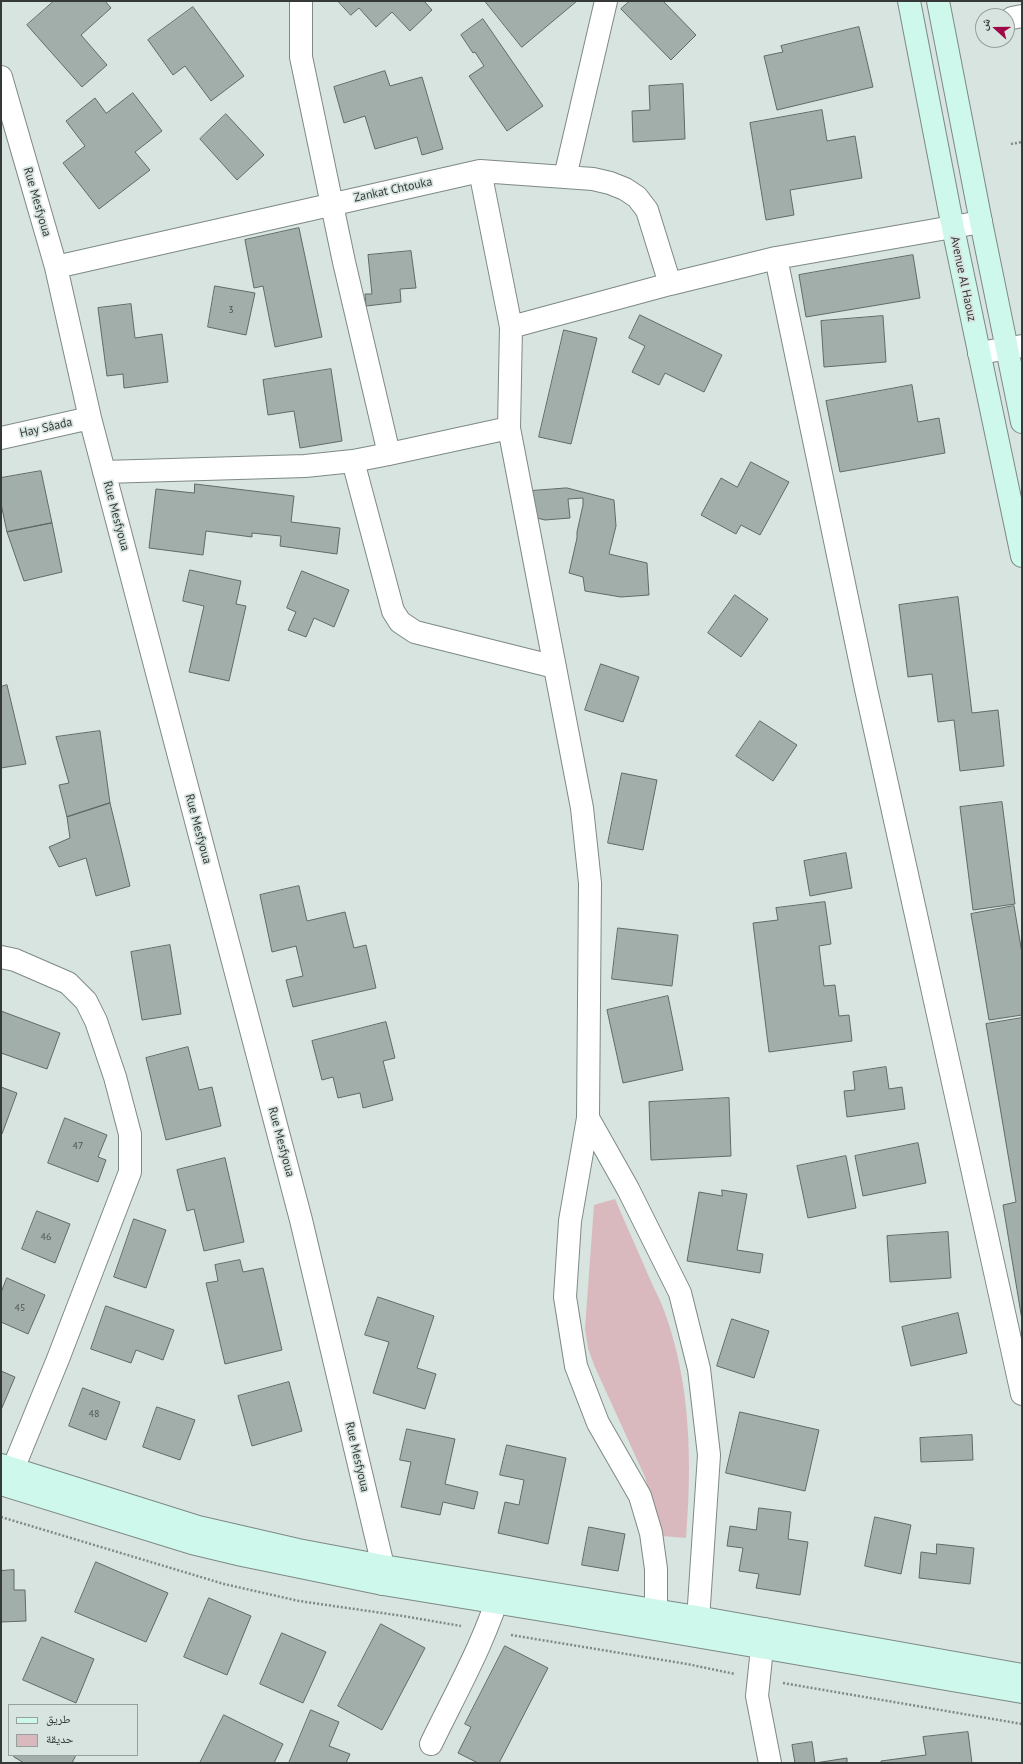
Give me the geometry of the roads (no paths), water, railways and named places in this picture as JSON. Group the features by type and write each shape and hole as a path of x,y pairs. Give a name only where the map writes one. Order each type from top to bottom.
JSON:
{"main road":[{"name":"Avenue Al Haouz","path":"909,1 953,228 1022,556"},
{"path":"938,1 980,222 1014,347 1022,422"},
{"path":"5,1476 192,1543 242,1555 383,1575 1021,1680"},
{"path":"499,1594 656,1611 697,1627"}],"street":[{"path":"301,1 300,56 389,454"},
{"path":"565,177 606,1"},
{"name":"Rue Mesfyoua","path":"1,77 56,267 90,418 301,1220 383,1575"},
{"path":"480,171 511,327 508,428 582,808 590,883 588,1118 570,1221 564,1297 576,1366 598,1423 640,1496 651,1533 656,1569 656,1611"},
{"name":"Zankat Chtouka","path":"56,267 480,171 565,177 610,183 625,189 637,197 648,210 670,284"},
{"path":"511,327 670,284 776,258 953,228 980,222"},
{"path":"776,258 866,689 1022,1394"},
{"path":"979,353 1014,347"},
{"name":"Hay Sâada","path":"1,438 90,418"},
{"path":"104,472 306,466 353,461 508,428"},
{"path":"353,461 393,611 400,622 415,632 555,667"},
{"path":"1,957 15,960 68,983 86,1002 96,1021 115,1077 130,1134 130,1172 73,1322 5,1476"},
{"path":"588,1118 628,1189 680,1293 699,1369 709,1455 697,1627"},
{"path":"431,1744 485,1631 499,1594"},
{"path":"763,1638 757,1696 770,1763"}]}
